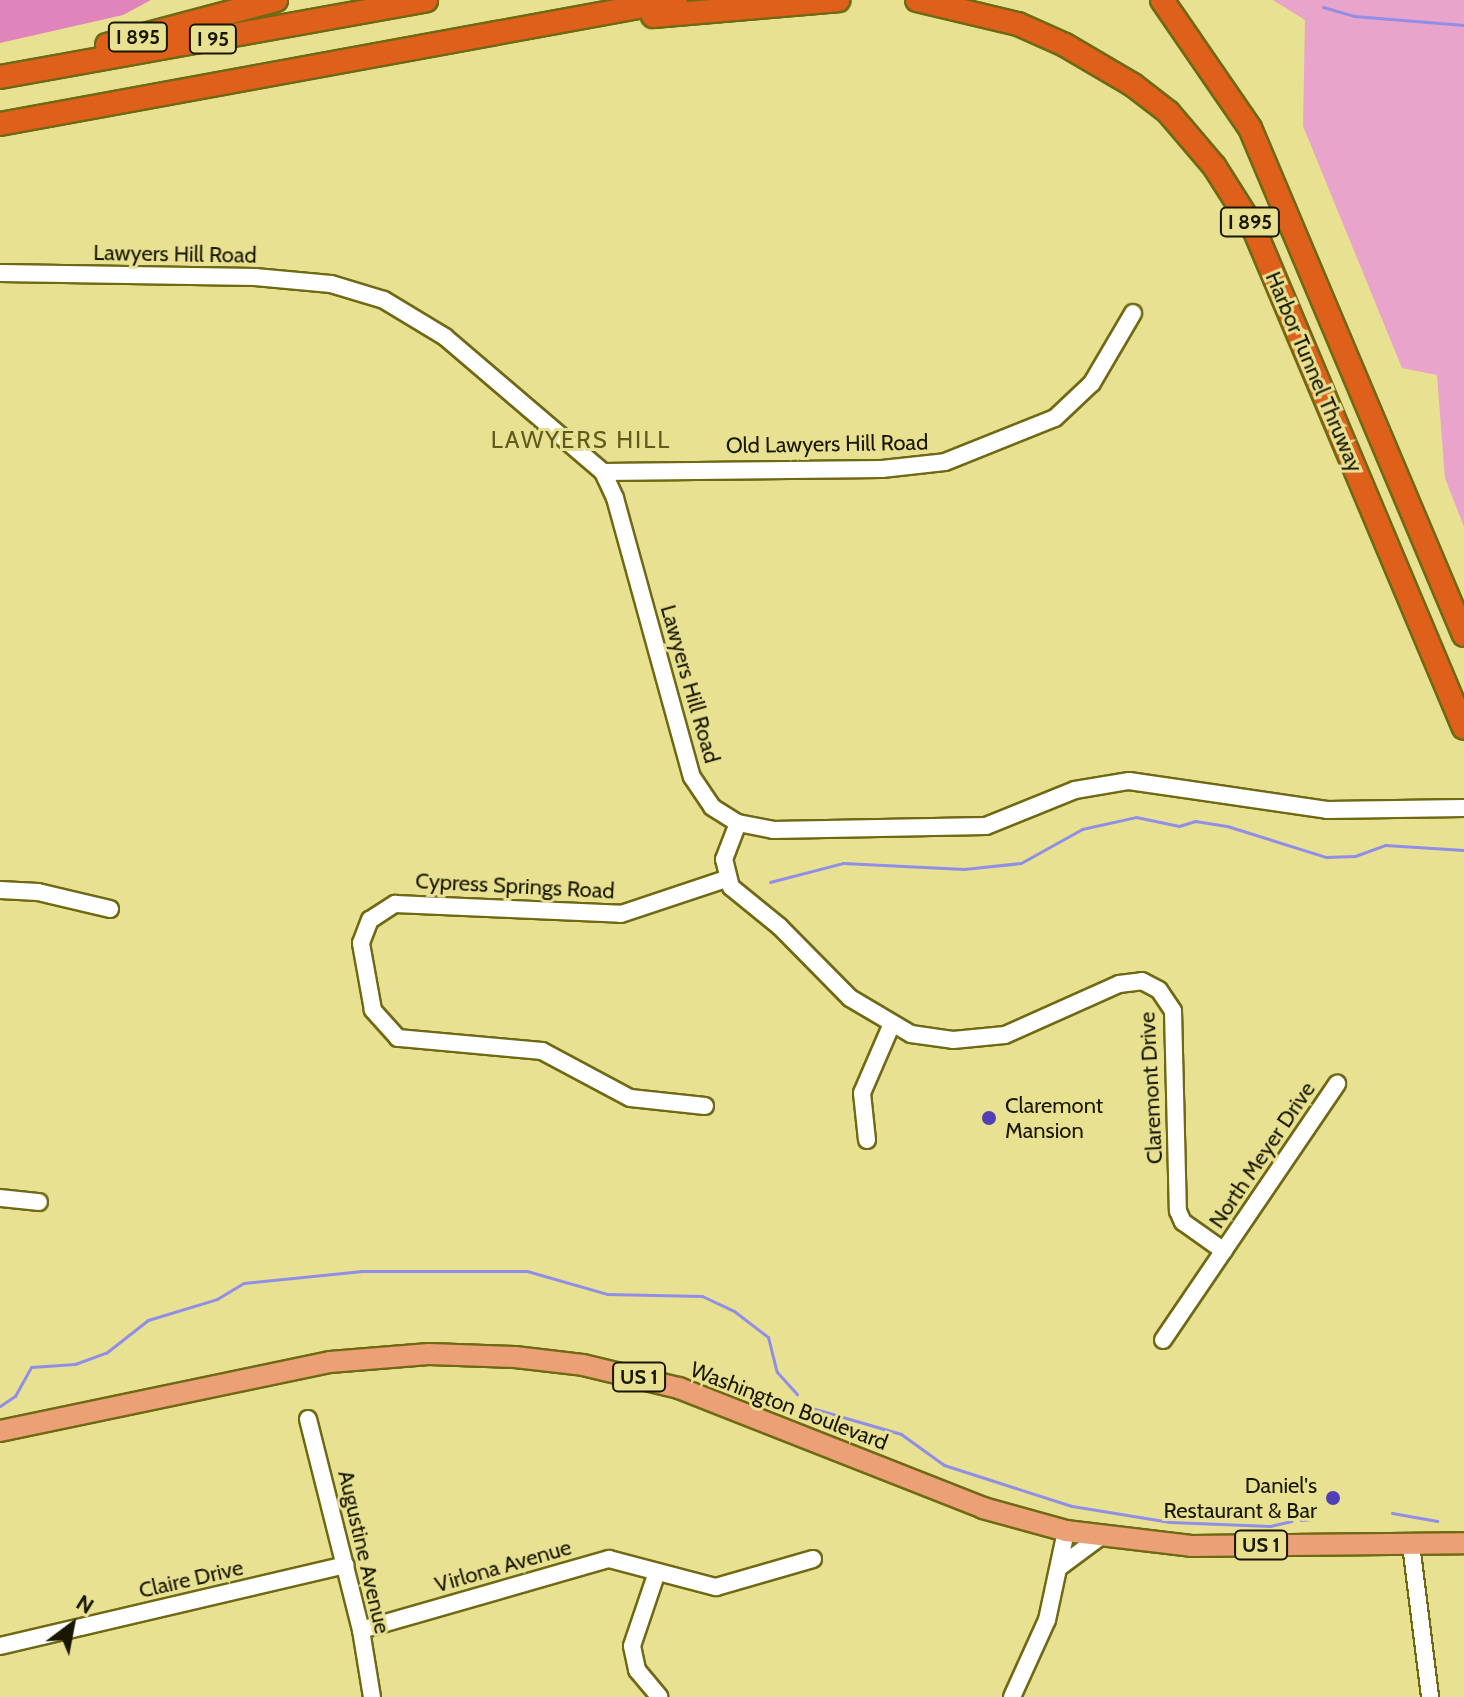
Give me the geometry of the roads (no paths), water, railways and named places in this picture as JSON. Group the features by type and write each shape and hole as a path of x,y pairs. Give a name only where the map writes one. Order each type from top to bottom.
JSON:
{"highway":[{"name":"I 895","path":"0,76 276,0"},
{"name":"I 95","path":"0,76 426,0"},
{"name":"I 95","path":"0,124 676,0"},
{"path":"563,20 717,14 838,0"},
{"name":"Harbor Tunnel Thruway","path":"917,0 1018,24 1077,51 1168,112 1214,166 1254,229 1464,728"},
{"name":"Harbor Tunnel Thruway","path":"1162,0 1250,128 1464,635"}],"main road":[{"name":"Washington Boulevard","path":"0,1431 330,1362 429,1354 515,1357 583,1365 679,1388 983,1508 1066,1531 1191,1546 1464,1543"}],"street":[{"name":"Lawyers Hill Road","path":"0,273 255,277 361,291 445,337 603,472 615,498 692,777 712,807 738,823 773,830 976,827 1006,821 1092,785 1129,781 1327,810 1464,808"},
{"name":"Old Lawyers Hill Road","path":"603,472 882,469 945,462 1055,418 1092,383 1133,313"},
{"path":"726,879 724,859 738,823"},
{"name":"Claremont Drive","path":"726,879 850,998 891,1026 929,1037 977,1040 1024,1028 1119,984 1142,981 1159,990 1173,1011 1178,1211 1183,1222 1224,1251"},
{"name":"Cypress Springs Road","path":"705,1106 630,1098 542,1051 398,1038 373,1010 361,943 370,920 395,904 621,914 726,879"},
{"path":"0,890 38,892 110,909"},
{"path":"867,1140 862,1093 891,1026"},
{"name":"North Meyer Drive","path":"1163,1340 1337,1084"},
{"path":"0,1198 39,1202"},
{"name":"Augustine Avenue","path":"308,1419 361,1630 372,1697"},
{"path":"1012,1697 1047,1620 1066,1531"},
{"path":"1060,1568 1076,1550 1100,1537"},
{"path":"1411,1544 1430,1697"},
{"name":"Virlona Avenue","path":"361,1630 609,1559 716,1587 813,1559"},
{"name":"Claire Drive","path":"0,1646 346,1565"},
{"path":"657,1572 632,1646 637,1670 660,1697"}],"waterway":[{"path":"1323,7 1354,16 1464,25"},
{"path":"770,882 843,863 964,869 1021,863 1082,829 1136,817 1179,826 1195,821 1227,826 1326,857 1355,856 1385,845 1464,850"},
{"path":"0,1406 15,1396 31,1367 75,1364 106,1353 148,1320 217,1299 244,1283 362,1271 527,1271 607,1294 702,1296 734,1311 768,1337 777,1372 797,1394"},
{"path":"808,1407 901,1434 944,1465 1072,1506 1170,1522 1270,1526 1291,1521"},
{"path":"1392,1513 1437,1521"},
{"path":"1301,1520 1312,1519"}],"place":[{"name":"Claremont Mansion","path":"989,1118"},
{"name":"Daniel's Restaurant & Bar","path":"1333,1498"}],"district":[{"name":"LAWYERS HILL","path":"581,440"}]}
